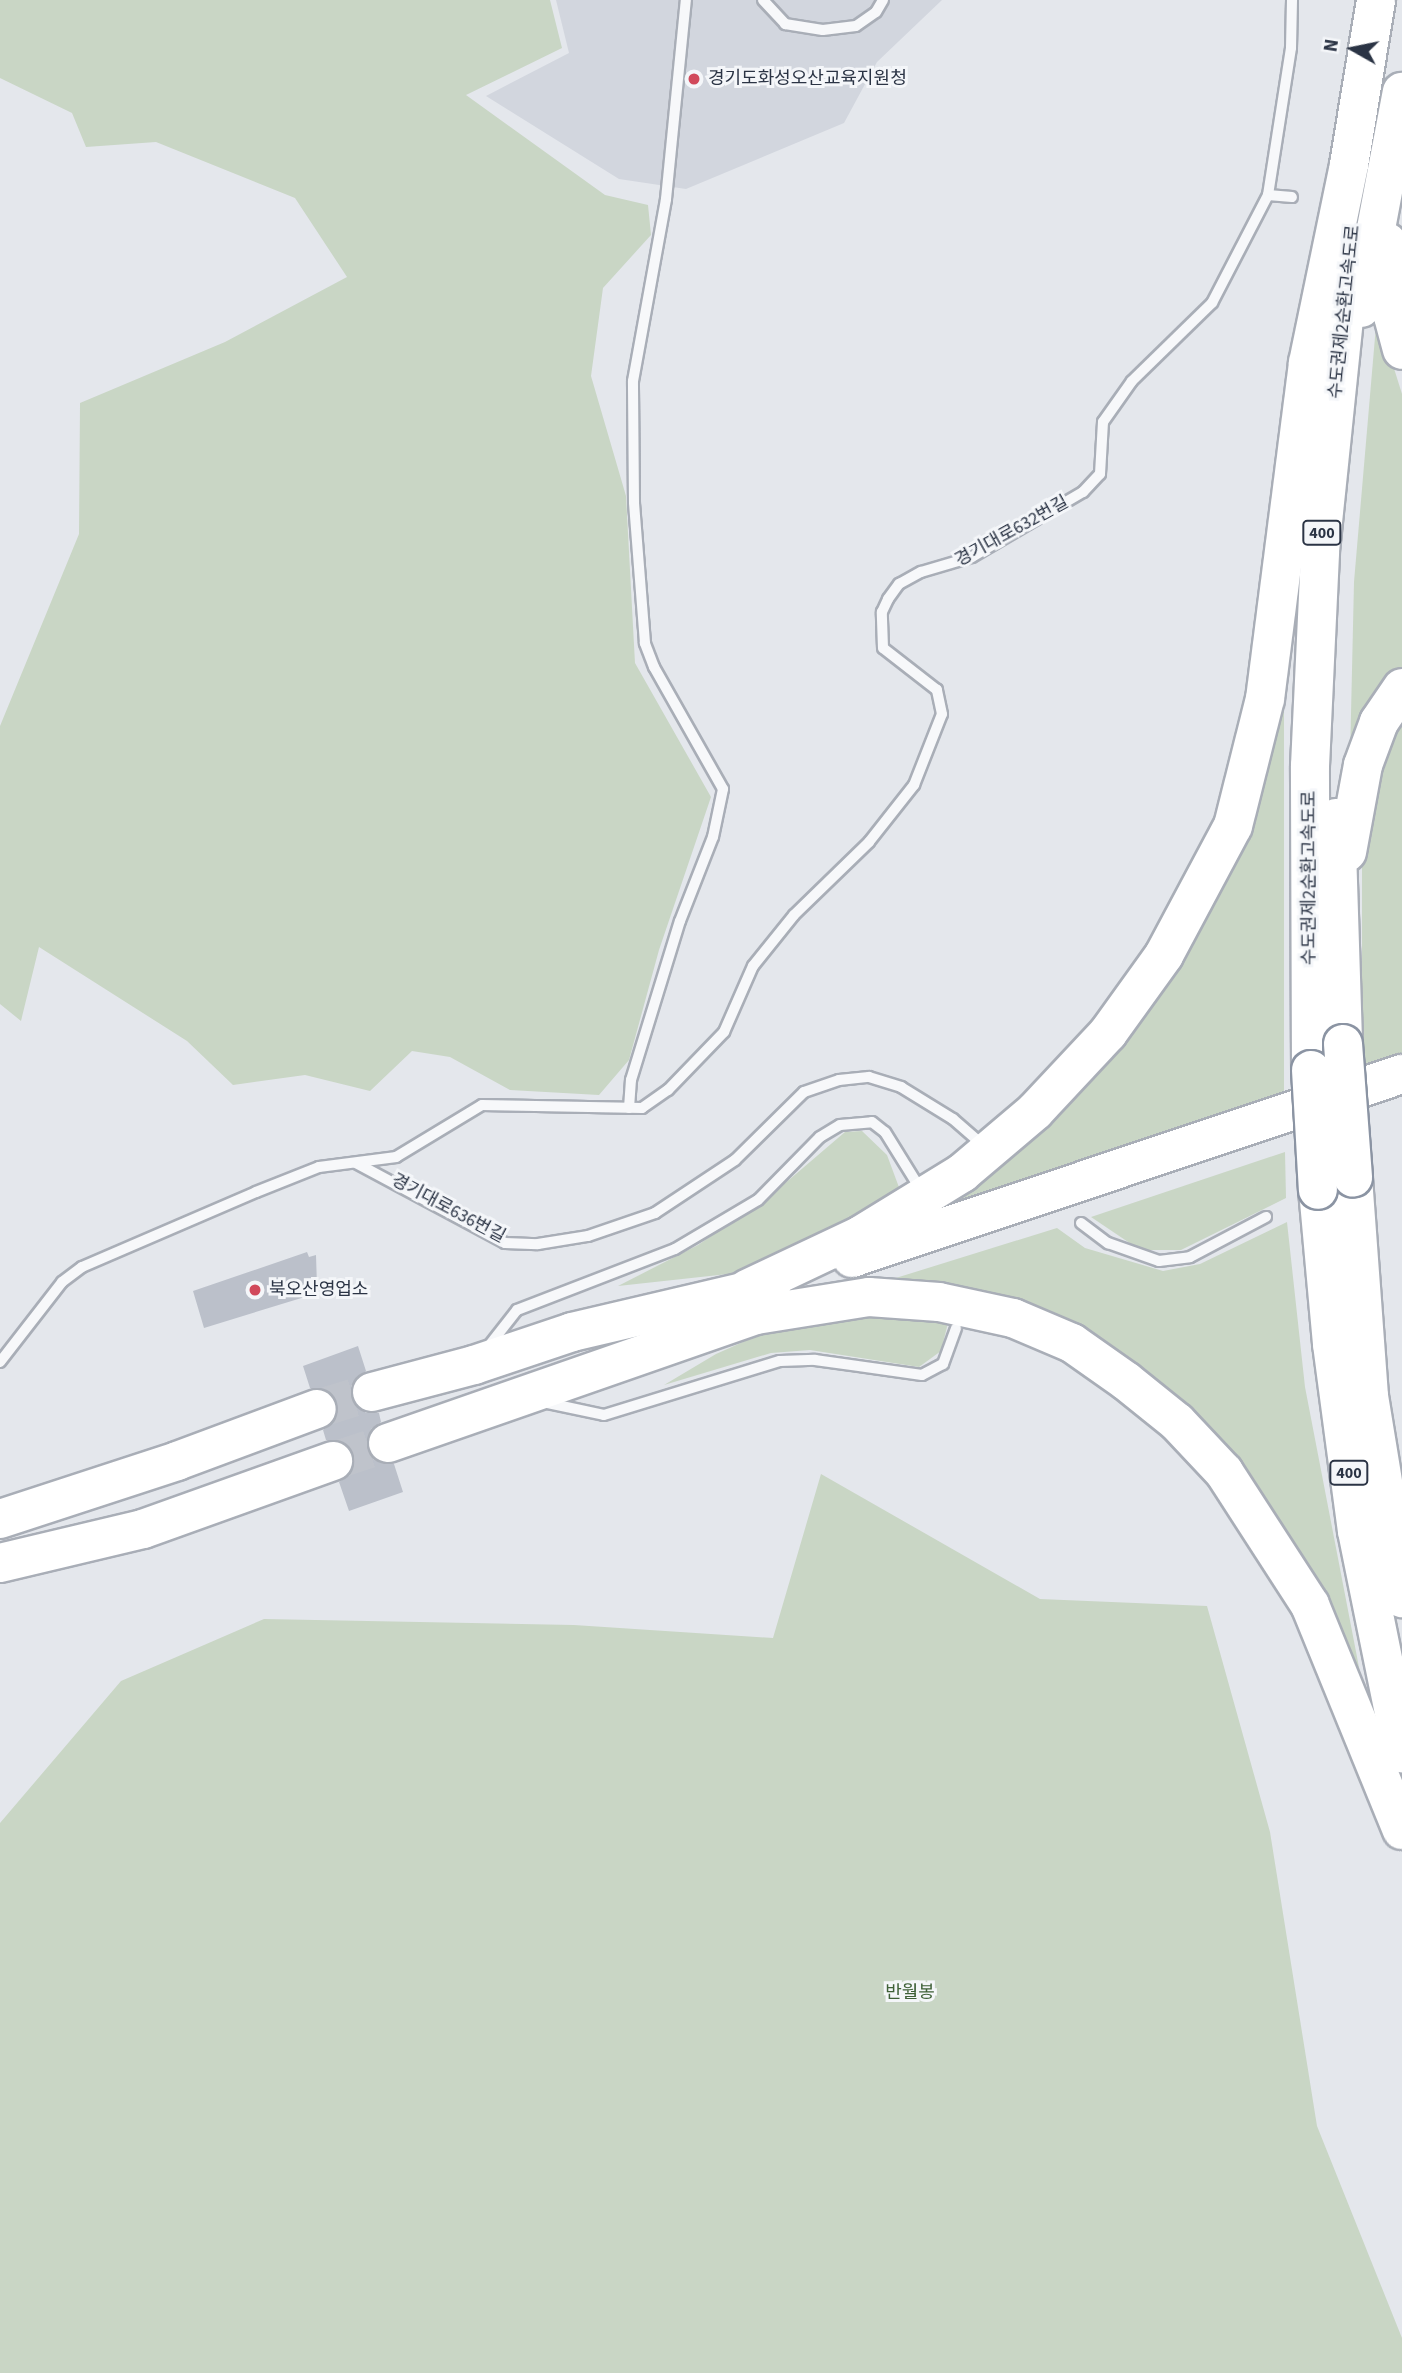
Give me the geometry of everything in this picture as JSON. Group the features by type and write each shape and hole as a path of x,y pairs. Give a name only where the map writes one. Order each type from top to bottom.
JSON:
{"highway":[{"path":"388,1443 520,1395 751,1302 962,1173 1035,1111 1108,1033 1156,966 1198,898 1227,838 1265,699 1308,363 1349,165 1376,0"},
{"name":"수도권제2순환고속도로","path":"1388,0 1355,213 1320,551 1310,766 1311,1070 1336,1184 1402,1598"},
{"name":"수도권제2순환고속도로","path":"1402,92 1362,303 1344,495 1334,697 1337,909 1343,1044 1332,1344 1357,1531 1402,1753"},
{"path":"1390,147 1387,247 1393,316 1402,350"},
{"path":"1337,909 1363,765 1378,722 1402,688"},
{"path":"751,1302 770,1286 1132,1168 1402,1074"},
{"path":"751,1302 768,1305 1402,1097"},
{"path":"372,1392 474,1365 572,1332 751,1302 869,1297 939,1302 1013,1318 1072,1343 1177,1422 1224,1472 1310,1605 1402,1830"},
{"path":"0,1519 177,1461 317,1409"},
{"path":"0,1563 143,1529 333,1461"}],"lane":[{"path":"629,1108 631,1080 680,921 713,836 723,789 654,667 645,643 634,502 633,381 666,199 686,0"},
{"path":"763,0 785,24 823,30 856,26 876,12 883,0"},
{"path":"1292,0 1291,48 1268,195 1292,197"},
{"name":"경기대로632번길","path":"668,1090 724,1032 753,966 794,915 869,842 914,785 942,715 937,690 883,649 882,612 888,599 910,578 972,557 1091,483 1100,474 1103,422 1132,381 1212,303 1268,195"},
{"name":"경기대로636번길","path":"354,1162 505,1243 538,1244 588,1236 655,1213 735,1160 804,1092 839,1080 869,1077 901,1087 953,1119 979,1142"},
{"name":"경기대로636번길","path":"0,1363 62,1282 82,1267 320,1167 396,1157 440,1135 482,1105 642,1108 668,1090"},
{"path":"474,1365 517,1310 675,1249 758,1200 820,1137 840,1125 857,1120 879,1127 900,1152 916,1182"},
{"path":"1080,1223 1108,1243 1159,1261 1189,1257 1266,1217"},
{"path":"520,1395 604,1415 780,1361 815,1360 922,1375 943,1364 956,1328"}],"shaded area":[{"name":"경기도화성오산교육지원청","path":"556,0 942,0 877,62 844,123 686,189 619,179 486,96 569,53"}],"green space":[{"path":"0,0 550,0 562,48 466,95 605,195 648,205 651,235 603,288 591,376 626,496 635,663 711,797 659,950 629,1060 599,1095 510,1090 450,1057 412,1051 370,1091 305,1075 233,1085 187,1041 39,947 21,1021 0,1004 0,726 79,534 80,403 225,342 347,277 295,198 156,142 86,147 72,113 0,78"},
{"path":"1377,314 1402,394 1402,673 1350,758 1354,582"},
{"path":"1284,676 1284,1099 905,1226 1179,964"},
{"path":"1402,708 1402,1053 1362,1066 1362,824"},
{"path":"862,1131 887,1155 900,1190 871,1211 773,1261 728,1274 618,1286 698,1245 769,1197 845,1132"},
{"path":"1285,1152 1286,1198 1181,1250 1140,1250 1091,1217"},
{"path":"1287,1222 1305,1387 1363,1688 1331,1617 1094,1346 870,1286 1057,1228 1085,1248 1163,1271 1200,1264"},
{"path":"868,1312 949,1319 941,1351 919,1367 810,1350 771,1353 664,1385 716,1354 761,1334 818,1318"},
{"name":"반월봉","path":"821,1474 1040,1599 1207,1606 1270,1832 1317,2126 1402,2338 1402,2373 0,2373 0,1823 121,1681 264,1619 574,1625 773,1638"}],"building":[{"name":"북오산영업소","path":"307,1252 309,1257 316,1255 317,1286 308,1296 204,1328 193,1291"},
{"path":"358,1346 366,1371 351,1386 351,1398 366,1413 379,1413 381,1422 371,1429 367,1450 374,1460 394,1464 403,1492 349,1511 339,1482 350,1475 354,1454 347,1444 326,1440 323,1430 334,1422 338,1402 330,1392 310,1388 303,1366"}],"tunnel":[{"path":"317,1409 372,1392"},
{"path":"333,1461 388,1443"}],"place":[{"name":"경기도화성오산교육지원청","path":"694,79"},
{"name":"북오산영업소","path":"255,1290"}]}
